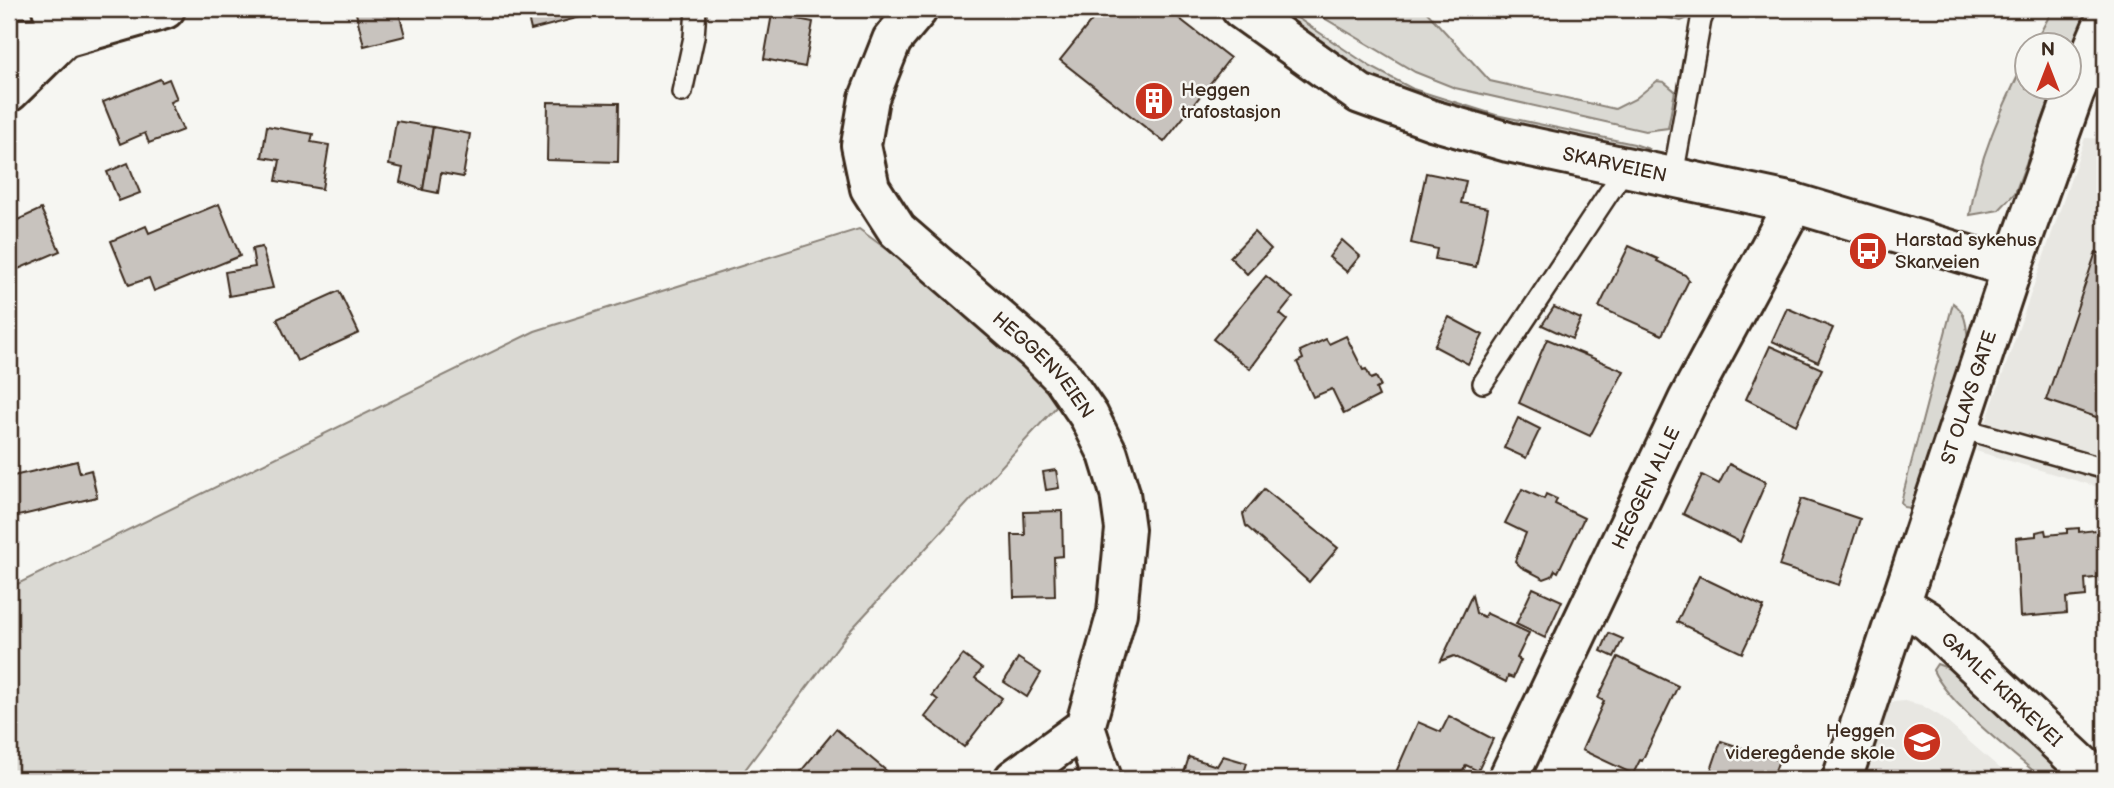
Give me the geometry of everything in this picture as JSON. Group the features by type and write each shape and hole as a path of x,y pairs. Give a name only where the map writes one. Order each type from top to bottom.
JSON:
{"street":[{"path":"9,39 57,23 165,9"},
{"name":"HEGGENVEIEN","path":"918,9 892,40 869,98 861,145 870,188 897,230 1037,352 1063,378 1089,416 1108,454 1120,494 1125,529 1123,573 1109,646 1085,727"},
{"name":"SKARVEIEN","path":"1241,9 1360,94 1432,120 1508,142 1794,203 2012,268"},
{"name":"ST OLAVS GATE","path":"1842,779 1961,428 2012,268 2075,91 2105,20"},
{"path":"9,92 57,23"},
{"name":"HEGGEN ALLE","path":"1508,779 1688,400 1794,203"},
{"name":"GAMLE KIRKEVEI","path":"1902,605 1928,621 2098,779"},
{"path":"1014,779 1085,727 1102,779"}],"lane":[{"path":"682,92 694,37 696,9"},
{"path":"1674,176 1690,74 1706,9"},
{"path":"1483,383 1626,167"},
{"path":"1961,428 2105,469"}],"shaded area":[{"path":"1265,9 1284,9 1371,67 1413,89 1496,115 1649,149 1643,155 1582,143 1490,122 1430,103 1366,75"},
{"path":"1309,9 1424,9 1490,81 1615,109 1635,99 1657,81 1664,82 1675,91 1668,128 1645,131 1455,88 1415,72"},
{"path":"1627,9 1692,9 1688,18 1681,21"},
{"path":"2053,9 2090,9 2079,32 2041,32"},
{"path":"2012,89 2012,102 2049,102 2015,193 1999,210 1970,215 1979,174 1999,116"},
{"path":"2085,138 2105,139 2105,489 1976,451"},
{"path":"859,229 963,305 1069,393 848,633 738,779 9,779 9,588 535,331"},
{"path":"1953,303 1963,314 1968,339 1921,495 1911,508 1904,507 1901,502"},
{"path":"1937,664 1961,673 2072,779 2043,779 1999,742 1952,698 1933,670"},
{"name":"Heggen videregående skole","path":"1905,701 1921,705 1940,716 2012,779 1861,779 1887,708 1893,702"}],"building":[{"path":"355,9 398,9 405,36 364,46"},
{"path":"526,9 611,9 531,30"},
{"name":"Heggen trafostasjon","path":"1101,9 1167,9 1230,58 1164,142 1060,60"},
{"path":"1494,9 1515,9 1504,19"},
{"path":"772,14 813,22 805,67 764,59"},
{"path":"160,79 162,82 169,79 177,99 170,102 183,130 149,143 145,133 120,144 103,102"},
{"path":"548,102 619,103 618,162 547,160"},
{"path":"396,121 433,127 423,190 400,182 403,168 389,165"},
{"path":"267,126 313,134 311,142 329,145 322,189 276,181 280,160 262,157"},
{"path":"433,127 470,134 463,177 441,173 438,193 423,190"},
{"path":"128,163 140,193 119,201 107,172"},
{"path":"1426,173 1466,181 1461,203 1488,208 1476,267 1435,259 1437,249 1411,243"},
{"path":"219,204 240,256 154,291 149,278 129,285 111,241 146,226 149,233"},
{"path":"41,209 60,251 9,273 9,224"},
{"path":"1254,232 1271,249 1247,274 1230,257"},
{"path":"1342,240 1360,256 1347,272 1329,257"},
{"path":"1629,246 1658,259 1657,261 1685,275 1689,280 1662,335 1599,307"},
{"path":"262,247 273,288 229,296 225,272 255,267 252,249"},
{"path":"2096,252 2105,255 2105,420 2046,400"},
{"path":"1266,276 1293,298 1280,314 1287,320 1250,369 1213,339"},
{"path":"339,291 359,333 297,361 277,319"},
{"path":"1554,307 1581,319 1572,339 1542,325"},
{"path":"1787,308 1833,328 1818,362 1772,341"},
{"path":"1449,317 1483,335 1468,364 1434,346"},
{"path":"1346,336 1363,370 1366,369 1371,379 1376,377 1381,386 1376,389 1379,396 1344,414 1332,389 1313,397 1297,362 1303,359 1300,351 1326,339 1329,344"},
{"path":"1547,339 1624,371 1590,436 1519,403"},
{"path":"1770,346 1822,369 1796,425 1746,399"},
{"path":"1518,418 1540,429 1526,458 1504,448"},
{"path":"77,461 80,473 91,470 97,497 10,518 9,477"},
{"path":"1729,464 1766,482 1740,542 1683,514 1702,475 1719,484"},
{"path":"1056,470 1059,488 1046,490 1043,472"},
{"path":"1264,489 1338,548 1309,582 1246,526 1243,514"},
{"path":"1522,489 1544,499 1546,494 1557,499 1555,504 1584,518 1558,572 1555,570 1552,576 1544,579 1515,561 1526,533 1505,523"},
{"path":"1801,499 1860,519 1839,585 1779,566"},
{"path":"1062,511 1063,556 1054,557 1055,596 1014,597 1012,535 1025,535 1024,512"},
{"path":"2079,528 2079,532 2105,529 2105,577 2085,579 2086,596 2066,598 2067,613 2020,617 2016,538 2036,536 2036,532 2045,530 2046,535 2067,533 2067,529"},
{"path":"1699,576 1764,607 1742,653 1677,622"},
{"path":"1533,588 1562,601 1545,638 1516,624"},
{"path":"1472,595 1476,613 1484,617 1486,613 1529,633 1517,658 1521,660 1513,678 1508,676 1506,682 1454,656 1441,661"},
{"path":"1609,633 1623,639 1614,657 1601,651"},
{"path":"963,655 982,669 975,678 1002,698 964,747 925,717 938,700 932,695"},
{"path":"1618,657 1678,686 1633,774 1582,750 1604,701 1598,698"},
{"path":"1018,658 1041,673 1027,697 1004,682"},
{"path":"1449,716 1493,739 1478,771 1466,765 1459,779 1393,779 1418,722 1441,732"},
{"path":"836,729 889,773 885,779 811,779 801,771"},
{"path":"1721,741 1779,760 1772,779 1708,779"},
{"path":"1223,756 1247,763 1242,779 1182,779 1189,757 1217,766"}],"place":[{"name":"Heggen trafostasjon","path":"1154,101"},
{"name":"Harstad sykehus Skarveien","path":"1868,251"},
{"name":"Heggen videregående skole","path":"1922,742"}]}
